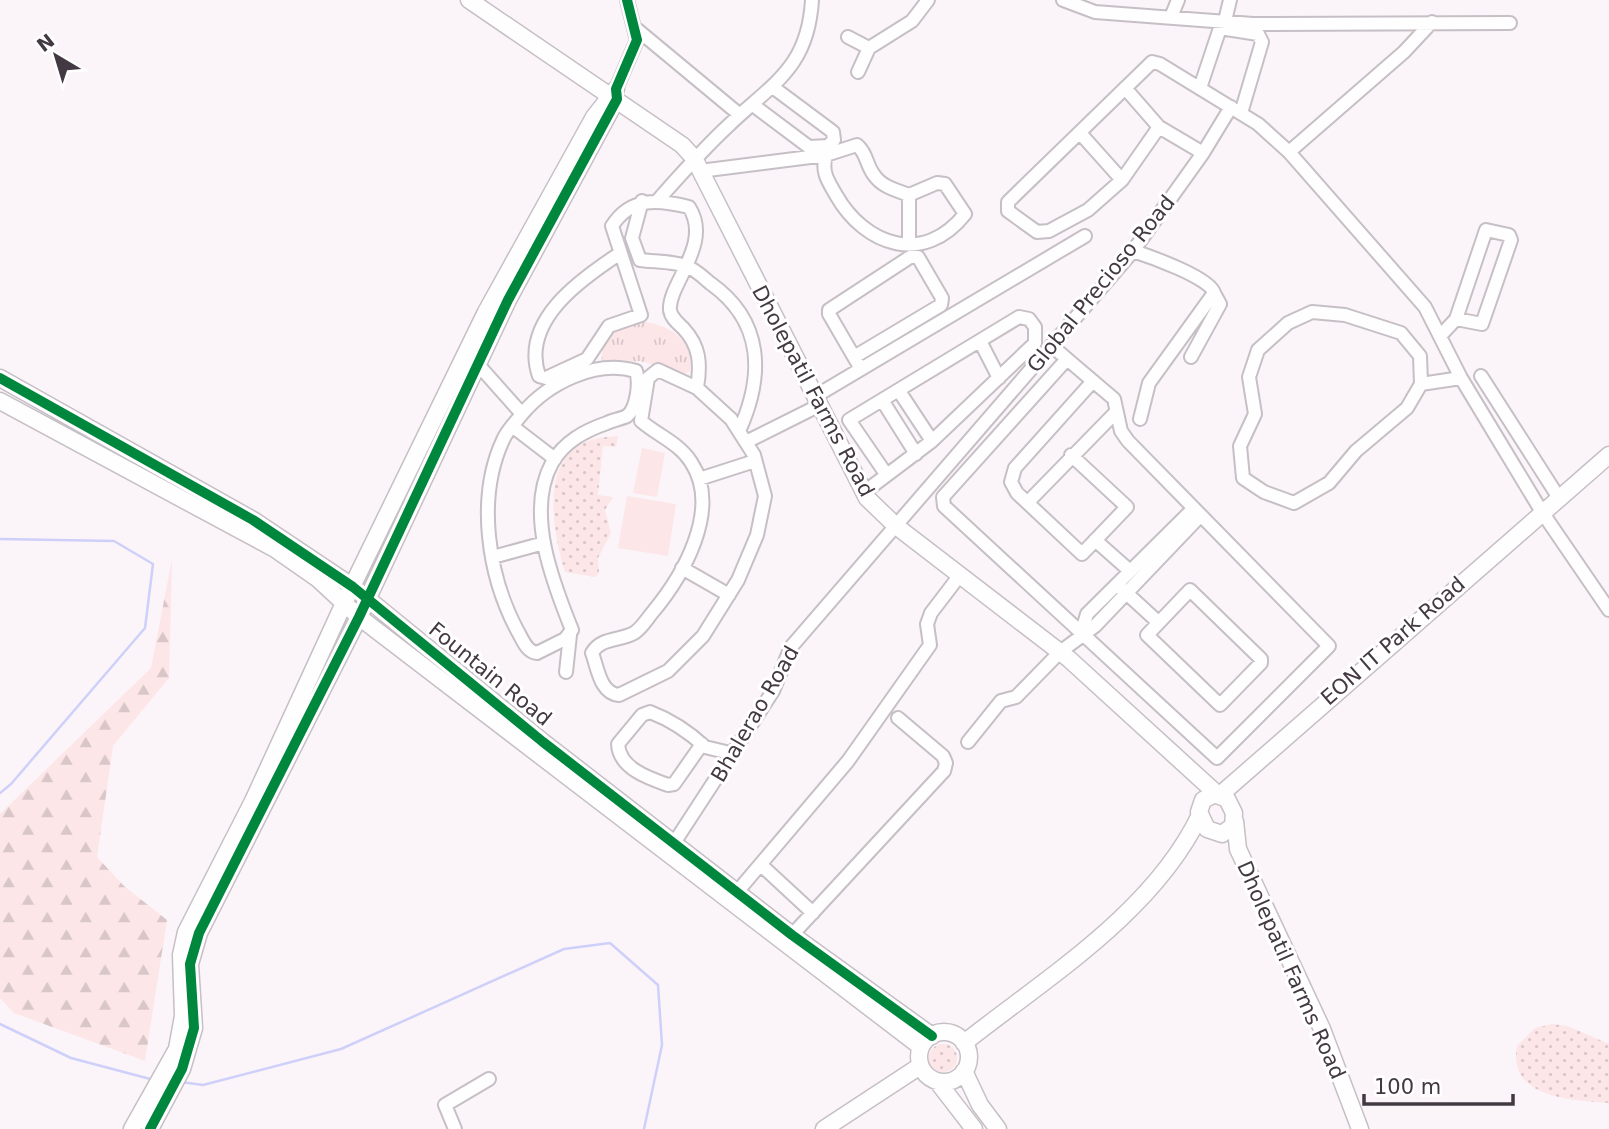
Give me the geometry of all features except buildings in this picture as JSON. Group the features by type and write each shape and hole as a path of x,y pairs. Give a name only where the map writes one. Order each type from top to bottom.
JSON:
{"street":[{"name":"Dholepatil Farms Road","path":"469,0 489,5 682,145 697,164 861,489 896,526 1060,652 1219,794 1233,815 1238,849 1322,1029 1360,1129"},
{"path":"175,1068 183,1016 179,977 186,932 253,801 344,603 539,227 614,94 637,40 627,0"},
{"path":"658,200 697,164 740,114 774,88 807,40 812,0"},
{"path":"858,72 869,48 912,21 928,0"},
{"path":"1063,0 1133,15 1253,24 1510,23"},
{"path":"1133,15 1137,0"},
{"path":"1171,17 1178,0"},
{"path":"1225,21 1230,0"},
{"path":"1289,152 1404,52 1432,22"},
{"path":"634,27 740,114"},
{"name":"Global Precioso Road","path":"896,526 1133,250 1236,110 1262,42 1258,34 1220,28 1200,88"},
{"path":"848,37 869,48"},
{"path":"1159,127 1122,180 1088,210 1049,231 1037,232 1008,211 1008,202 1149,65 1160,64 1236,110 1289,152 1425,307 1461,378 1542,512 1609,610"},
{"path":"752,105 809,147 828,145 834,139 833,132 774,88"},
{"path":"1125,88 1159,127 1203,153"},
{"path":"1080,133 1122,180"},
{"path":"697,164 826,155 857,145 864,151 873,175 886,186 908,195 937,183 945,184 965,214 927,242 888,243 860,226 842,205 824,175 826,155"},
{"path":"908,195 909,244"},
{"path":"619,254 567,291 546,320 536,348 539,376 546,378 587,359 609,326 640,315 612,226 642,201 658,200 689,207 694,215 696,227 688,267 670,307 672,317 697,347 701,368 696,388"},
{"path":"642,201 632,238 640,260 688,267 722,291 746,319 757,367 753,400 742,437"},
{"path":"1441,335 1457,319 1486,230 1509,235 1511,240 1482,324 1457,319"},
{"path":"742,437 816,401 861,369 1085,236"},
{"path":"1133,250 1160,259 1208,283 1220,304 1191,357"},
{"path":"854,357 941,305 943,298 918,257 910,257 829,310 854,357 861,369"},
{"path":"1140,419 1149,383 1214,293"},
{"path":"1312,312 1374,323 1401,333 1420,356 1420,384 1407,408 1356,451 1329,483 1312,494 1294,503 1264,492 1243,478 1240,446 1255,414 1249,377 1258,350 1288,323 1312,312"},
{"path":"861,489 877,474 885,475 932,441 1035,343 1035,327 1030,319 1019,317 849,420 885,475"},
{"path":"980,341 999,378"},
{"path":"1052,346 1114,399 1121,431 1128,441 1329,646 1217,758 944,506 943,497 1067,359"},
{"path":"472,359 522,414"},
{"path":"150,1129 162,1093 194,1028 190,964 199,933 368,599 472,359"},
{"path":"566,672 572,630 551,577 544,544 544,489 562,447 588,430 625,417 633,410 639,378 636,371 626,368 571,377 549,389 512,426 496,458 487,526 492,557 513,621 527,648 537,653 570,635"},
{"path":"658,370 696,388 731,419 742,437 755,461 765,496 757,535 729,594 703,636 668,671 619,695 611,694 605,688 592,653 596,647 635,633 666,597 682,568 701,516 699,479 690,461 668,439 641,421 640,413 652,372 658,370"},
{"path":"1480,376 1503,404 1559,498"},
{"name":"Fountain Road","path":"0,378 253,520 353,587 543,742 926,1042"},
{"path":"1420,384 1461,378"},
{"path":"1072,455 1127,507 1082,554 1012,487 1015,468 1093,381"},
{"path":"0,400 15,387"},
{"path":"900,391 932,441"},
{"name":"Fountain Road","path":"0,400 267,544 318,579 359,617 926,1042"},
{"path":"882,400 916,454"},
{"path":"1485,418 1503,404"},
{"path":"1028,502 1116,412"},
{"path":"512,426 555,459"},
{"name":"EON IT Park Road","path":"1199,811 1207,796 1219,794 1609,455"},
{"path":"699,479 755,461"},
{"path":"1122,588 1129,571 1196,512"},
{"path":"968,742 1001,701 1016,697 1060,652 1095,626 1122,588 1196,512"},
{"name":"Bhalerao Road","path":"674,844 773,691 791,647 896,526"},
{"path":"1095,540 1129,571"},
{"path":"492,557 544,544"},
{"path":"682,568 729,594"},
{"path":"737,892 848,761 930,645 927,624 931,613 960,575"},
{"path":"1122,588 1158,622"},
{"path":"1190,590 1258,655 1261,663 1224,704 1217,704 1147,635 1158,622 1190,590"},
{"path":"702,744 674,784 668,785 629,767 618,753 618,744 642,715 650,712 667,719 702,744 734,754"},
{"path":"792,935 944,771 946,763 943,756 898,718"},
{"name":"Dholepatil Farms Road","path":"1185,766 1199,811 1216,833 1238,849"},
{"path":"1185,845 1229,830 1245,771"},
{"path":"937,1081 954,1080 964,1071 968,1055 964,1043 1111,925 1185,845 1199,811"},
{"path":"761,865 813,913"},
{"name":"Fountain Road","path":"926,1042 947,1033 964,1043"},
{"path":"824,1129 920,1066 926,1042"},
{"path":"920,1066 927,1076 937,1081 974,1129"},
{"path":"964,1071 980,1105 998,1129"},
{"path":"454,1129 445,1105 489,1079"},
{"path":"132,1129 162,1093"}],"green space":[{"path":"645,322 663,327 679,337 689,352 690,371 684,374 640,361 602,363 604,345 613,333 627,325"},
{"path":"618,436 616,447 603,446 598,495 613,497 605,510 611,533 598,558 599,572 596,577 565,572 554,518 556,479 563,462 574,449 594,439"},
{"path":"642,448 665,453 657,497 633,493"},
{"path":"627,496 676,504 668,556 618,548"},
{"path":"172,559 169,678 113,746 97,857 124,886 167,920 145,1061 14,1013 0,998 0,814 151,668"},
{"path":"1552,1024 1568,1026 1609,1044 1609,1103 1561,1098 1532,1087 1522,1077 1517,1064 1517,1046 1535,1028"},
{"path":"943,1044 953,1048 957,1058 953,1068 943,1072 933,1068 929,1058 933,1048"}],"waterway":[{"path":"0,539 114,541 153,564 145,628 11,784 0,793"},
{"path":"181,1082 203,1085 341,1049 564,949 610,943 658,985 662,1045 644,1129"},
{"path":"0,1024 71,1058 154,1080"}],"cycle path":[{"path":"150,1129 182,1069 194,1028 190,964 199,933 359,617 508,300 617,99 616,89 637,40 627,0"},
{"path":"0,378 253,520 353,587 543,742 792,935 932,1036"}]}
